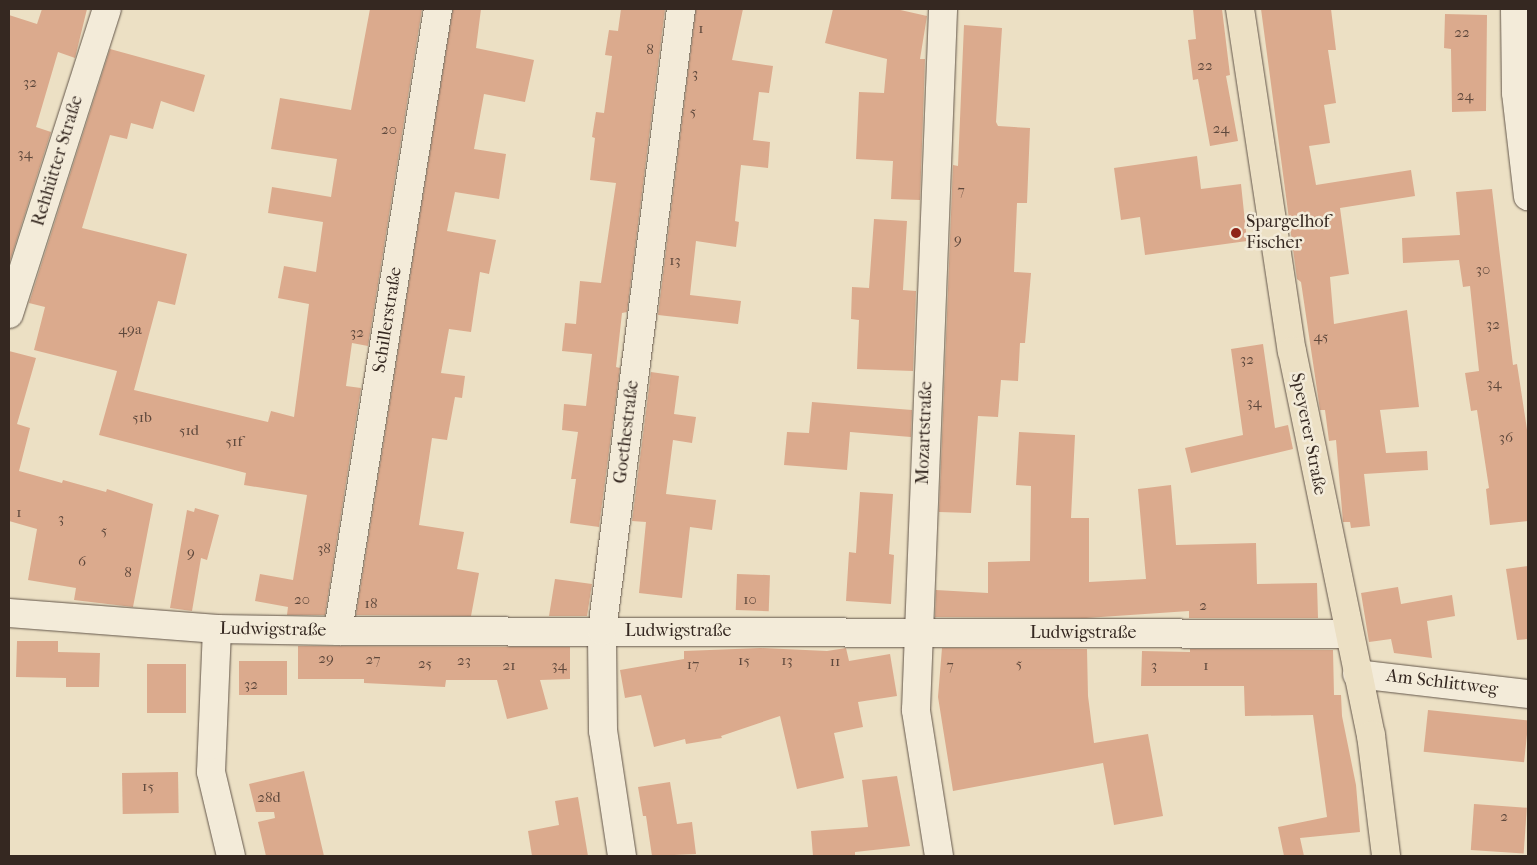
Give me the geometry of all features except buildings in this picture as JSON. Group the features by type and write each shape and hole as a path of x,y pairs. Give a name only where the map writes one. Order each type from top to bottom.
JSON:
{"main road":[{"name":"Speyerer Straße","path":"1240,9 1292,351 1348,634 1371,735 1386,856"}],"street":[{"name":"Rehhütter Straße","path":"9,314 106,9"},
{"name":"Schillerstraße","path":"338,631 438,9"},
{"name":"Goethestraße","path":"622,856 603,731 602,630 681,9"},
{"name":"Mozartstraße","path":"939,856 916,710 917,632 943,9"},
{"path":"1516,9 1516,92 1528,196"},
{"name":"Ludwigstraße","path":"9,613 217,629 338,631 602,630 1348,634"},
{"path":"217,629 211,772 231,856"},
{"name":"Am Schlittweg","path":"1357,674 1528,694"}],"place":[{"name":"Spargelhof Fischer","path":"1236,233"}]}
